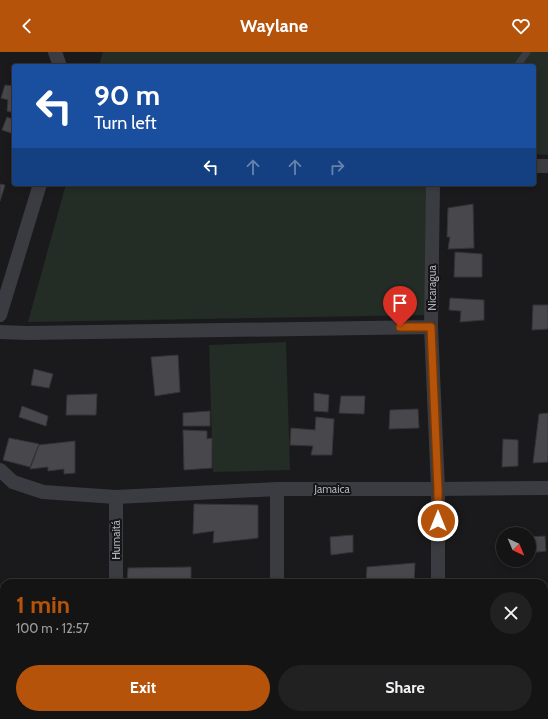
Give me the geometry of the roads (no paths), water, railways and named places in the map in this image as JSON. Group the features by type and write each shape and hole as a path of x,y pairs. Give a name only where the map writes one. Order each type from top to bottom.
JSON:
{"street":[{"path":"55,52 59,64"},
{"path":"536,166 548,166"},
{"path":"0,315 39,186"},
{"name":"Nicaragua","path":"433,186 431,327 438,490 438,579"},
{"path":"0,332 28,333 431,327"},
{"name":"Jamaica","path":"0,470 13,482 43,492 116,496 277,489 438,490 548,488"},
{"path":"277,489 277,579"},
{"name":"Humaitá","path":"116,496 116,579"}],"lane":[{"path":"518,64 527,52"}]}
